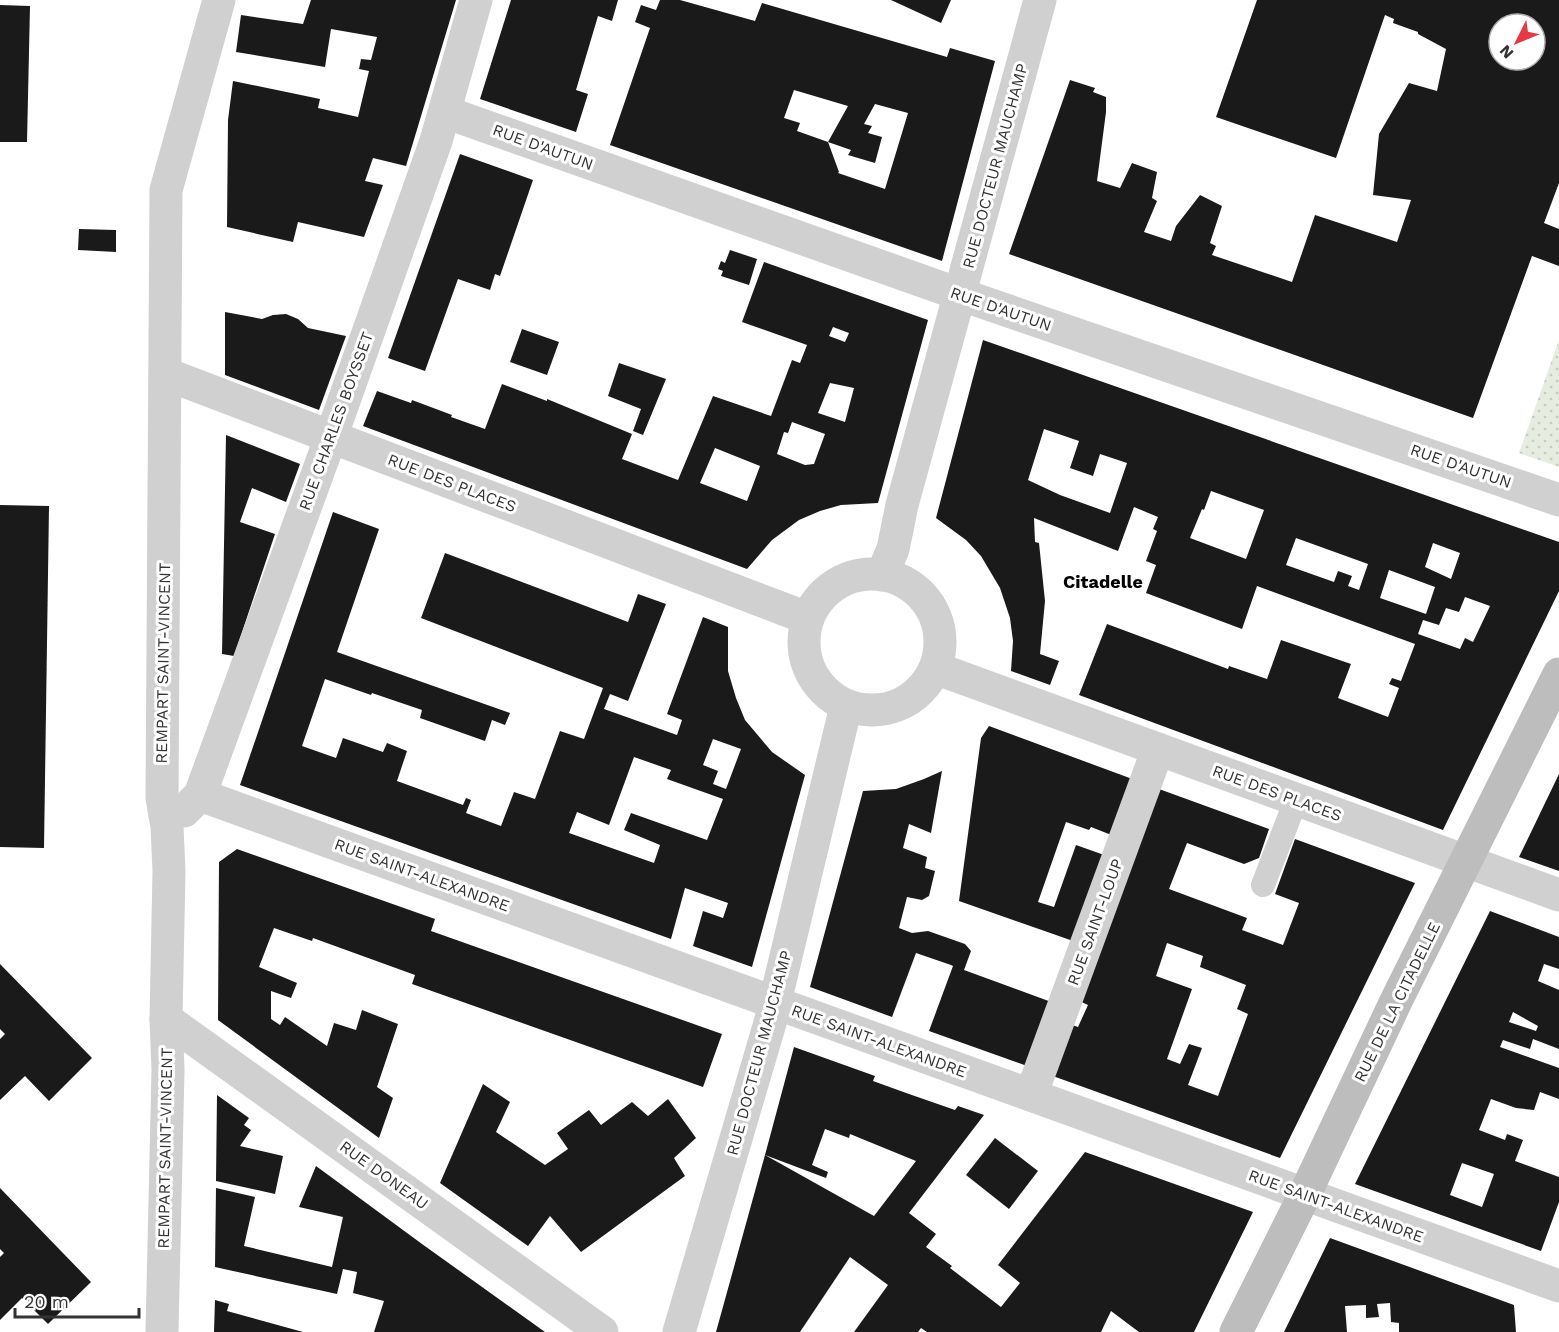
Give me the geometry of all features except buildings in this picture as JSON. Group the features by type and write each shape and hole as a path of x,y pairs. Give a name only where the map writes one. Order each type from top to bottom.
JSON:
{"main road":[{"name":"RUE DE LA CITADELLE","path":"1236,1332 1305,1194 1397,999 1559,674"}],"street":[{"name":"REMPART SAINT-VINCENT","path":"162,1332 168,1070 166,1019 169,871 167,827 162,798 166,190 219,0"},
{"name":"RUE CHARLES BOYSSET","path":"167,827 200,795 445,112 476,0"},
{"name":"RUE DOCTEUR MAUCHAMP","path":"882,575 892,549 1040,0"},
{"name":"RUE D'AUTUN","path":"445,112 959,294 1559,500"},
{"name":"RUE DES PLACES","path":"166,374 807,618"},
{"path":"859,575 882,575 902,581 919,592 931,609 939,628 940,648 935,668 924,687 908,701 888,709 867,711 846,706 827,695 814,679 805,660 803,639 807,618 819,598 837,583 859,575"},
{"name":"RUE DES PLACES","path":"935,668 1559,895"},
{"name":"RUE DOCTEUR MAUCHAMP","path":"679,1332 775,1003 846,706"},
{"name":"RUE SAINT-LOUP","path":"1031,1095 1158,749"},
{"name":"RUE SAINT-ALEXANDRE","path":"200,795 1559,1286"},
{"name":"RUE DONEAU","path":"166,1019 602,1332"}],"lane":[{"path":"1263,885 1296,800"}],"shaded area":[{"path":"1559,340 1559,467 1519,453"}],"district":[{"name":"Citadelle","path":"1103,581"}]}
